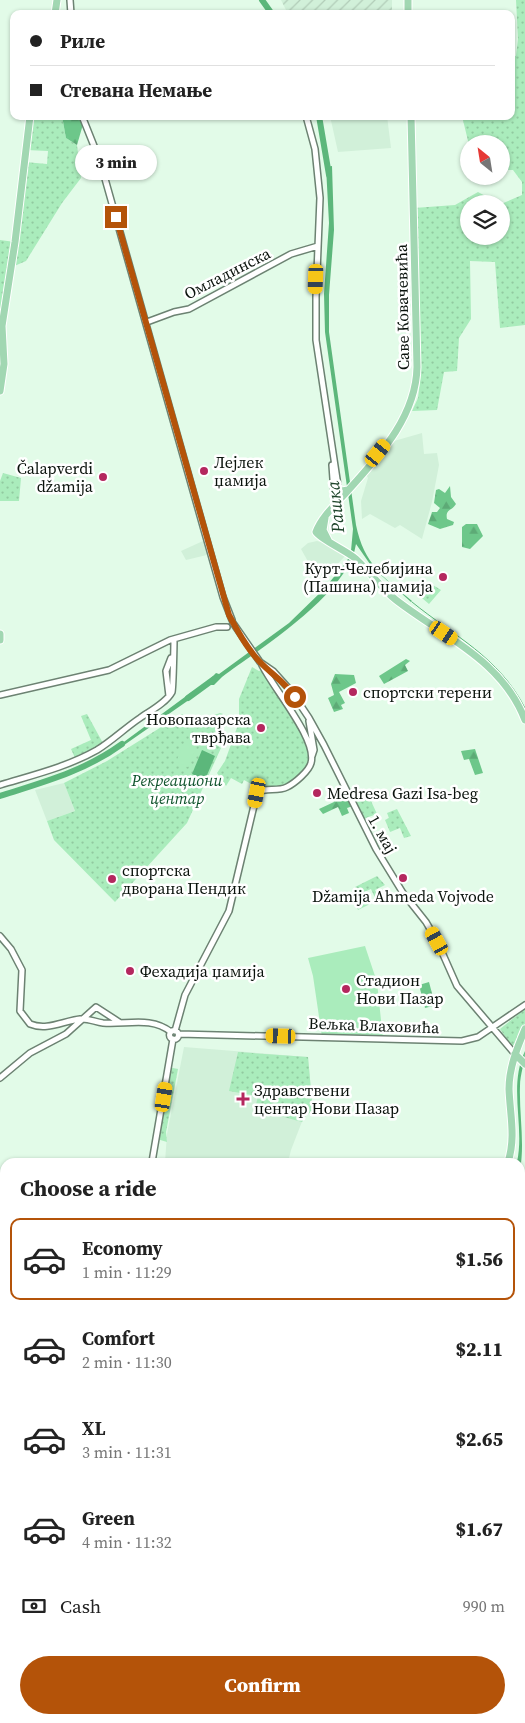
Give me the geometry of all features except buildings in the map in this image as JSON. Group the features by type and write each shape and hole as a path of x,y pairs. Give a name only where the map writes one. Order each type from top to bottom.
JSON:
{"main road":[{"path":"0,390 4,364 2,326 14,251 30,120"},
{"name":"Саве Ковачевића","path":"328,540 319,536 316,532 340,494 357,479 404,419 417,381 411,120"},
{"path":"325,518 323,530 328,540 356,559 398,601 490,668 511,692 525,720"},
{"path":"509,1158 513,1132 509,1082 520,1059 525,1029"}],"street":[{"name":"1. мај","path":"84,120 100,161 147,322 228,612 229,623 261,663 286,685 309,718 324,744 376,849 402,893 422,916 437,941 455,984 493,1027"},
{"path":"307,120 318,171 320,198 316,331 333,457 340,494"},
{"name":"Омладинска","path":"147,322 174,312 189,309 291,254 318,246"},
{"path":"0,694 109,670 174,639 229,623"},
{"path":"0,785 59,767 89,754 113,740 169,696 173,684 172,654 174,639"},
{"path":"261,663 310,741"},
{"path":"175,1032 185,995 229,911 257,793 287,787 308,768 312,757 309,718"},
{"path":"0,936 11,949 22,970 23,986 20,1011 27,1021 34,1025 47,1026 81,1019 106,1023 157,1023 175,1032 178,1038 173,1039 153,1158"},
{"name":"Вељка Влаховића","path":"175,1032 462,1042 475,1039 525,1005"},
{"path":"0,1078 30,1053 66,1034 96,1007 119,1022"},
{"path":"493,1027 520,1059"}],"shaded area":[{"path":"281,0 392,0 392,10 286,10"},
{"path":"331,120 388,120 391,148 338,152"},
{"path":"332,166 334,230 329,295 329,332 356,525 364,550 376,569 412,601 411,602 372,567 356,544 350,563 338,581 321,600 280,635 222,677 214,685 210,685 208,681 216,673 219,674 289,623 324,589 347,561 351,551 353,529 325,332 324,294 329,223 326,167"},
{"path":"422,433 424,454 437,453 439,465 422,539 400,525 395,528 370,514 362,519 361,501 368,478 364,470 390,439 394,441"},
{"path":"207,541 211,554 186,560 181,551"},
{"path":"317,541 328,544 345,556 320,583 301,549 308,543"},
{"path":"193,691 196,695 117,750 117,747"},
{"path":"202,750 215,756 205,780 192,774"},
{"path":"64,783 75,811 47,821 35,790"},
{"name":"Здравствени центар Нови Пазар","path":"184,1047 308,1057 313,1112 307,1114 303,1119 289,1158 165,1158 167,1134"},
{"path":"525,1051 520,1086 522,1149 521,1158 518,1158 519,1135 517,1092 520,1065"}],"green space":[{"path":"516,0 525,0 525,325 500,328 495,262 470,261 471,319 459,338 457,371 444,372 437,410 412,411 418,398 421,373 414,208 455,205 460,202 460,245 510,245 510,200 522,195 522,182 513,170 510,170 510,135 467,135 463,120 515,120 518,39"},
{"path":"30,120 63,120 66,138 77,145 81,178 62,203 26,261 12,267 0,337 0,240 15,242 25,162 47,164 48,151 26,150"},
{"path":"63,120 84,120 77,145 66,138"},
{"path":"478,192 484,195 473,195"},
{"path":"3,473 21,478 19,501 0,501 0,481"},
{"path":"450,486 451,497 456,504 448,512 447,519 454,522 453,525 440,529 428,524 432,512 437,512 440,508 434,503 436,490 439,489 445,493"},
{"path":"466,524 477,524 483,536 470,549 462,547 462,527"},
{"path":"428,582 441,590 429,604 416,593"},
{"path":"406,659 410,661 405,665 408,671 384,684 379,676"},
{"path":"252,667 259,671 264,669 279,691 310,749 310,766 287,787 257,793 255,786 244,780 242,784 231,778 226,786 217,773 225,761 239,722 239,699"},
{"path":"335,674 354,675 356,683 339,692 345,703 341,705 343,709 334,712 328,698 334,695 331,684"},
{"name":"Рекреациони центар","path":"220,713 223,714 211,741 221,748 187,823 115,902 54,840 47,821 75,811 64,783 107,761 182,714 195,725 205,718"},
{"path":"87,714 104,745 76,760 71,749 91,740 81,716"},
{"path":"185,741 197,746 188,767 176,762"},
{"path":"475,749 483,773 475,775 469,759 464,760 461,751"},
{"path":"341,794 345,801 350,800 353,806 347,808 349,813 342,816 338,807 323,814 319,809 334,802 332,798"},
{"path":"355,794 360,801 371,794 374,799 371,801 377,814 363,819 351,796"},
{"path":"397,809 411,836 404,838 400,828 390,832 385,820 389,818 387,813"},
{"path":"377,876 385,885 375,890 379,898 376,900 371,889 364,892 370,904 358,910 350,894 357,891 355,887"},
{"name":"Стадион Нови Пазар","path":"365,946 377,982 383,1039 322,1037 313,976 308,958"},
{"path":"429,982 434,1001 440,1000 441,1004 425,1008 419,985"},
{"path":"525,1009 525,1024 515,1045 511,1045 500,1029"},
{"path":"238,1052 308,1057 313,1112 307,1114 302,1122 255,1109 258,1096 229,1091"},
{"path":"168,1067 178,1069 166,1132 167,1142 157,1139"}],"waterway":[{"name":"Рашка","path":"262,0 269,10"},
{"name":"Рашка","path":"320,120 329,175"},
{"path":"412,602 489,661 502,674 525,708"},
{"name":"Рашка","path":"188,698 214,679"},
{"name":"Рашка","path":"0,796 79,769 122,744"}],"place":[{"name":"Лејлек џамија","path":"204,471"},
{"name":"Čalapverdi džamija","path":"103,477"},
{"name":"Курт-Челебијина (Пашина) џамија","path":"443,577"},
{"name":"спортски терени","path":"353,692"},
{"name":"Новопазарска тврђава","path":"261,728"},
{"name":"Medresa Gazi Isa-beg","path":"317,793"},
{"name":"Džamija Ahmeda Vojvode","path":"403,878"},
{"name":"спортска дворана Пендик","path":"112,879"},
{"name":"Фехадија џамија","path":"130,971"},
{"name":"Стадион Нови Пазар","path":"346,989"},
{"name":"Здравствени центар Нови Пазар","path":"243,1099"}],"route":[{"path":"116,217 229,615 238,633 260,662 281,680 295,697"}]}
